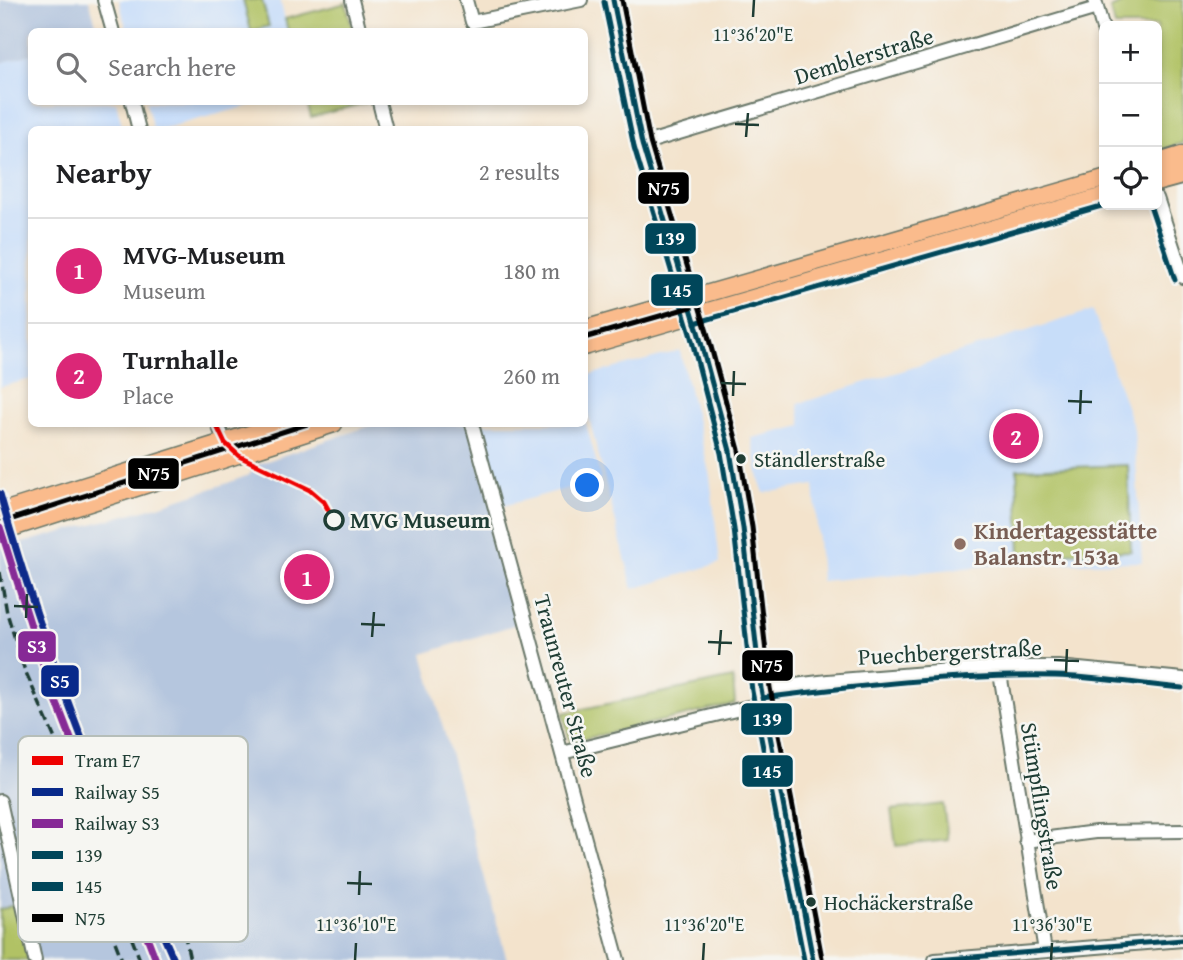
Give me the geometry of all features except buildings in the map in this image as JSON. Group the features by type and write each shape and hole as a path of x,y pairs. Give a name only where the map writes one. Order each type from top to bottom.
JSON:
{"highway":[{"path":"1162,162 1183,156"},
{"path":"1162,180 1183,174"}],"main road":[{"path":"588,346 691,308 1099,181"},
{"path":"588,328 691,308 1099,197"},
{"path":"0,512 271,427"},
{"path":"0,532 324,427"}],"street":[{"path":"104,0 112,28"},
{"path":"352,0 359,28"},
{"path":"466,0 472,22 581,0"},
{"path":"613,0 642,144 725,431 738,492 761,689 813,960"},
{"path":"1096,4 1101,21"},
{"name":"Demblerstraße","path":"642,144 1096,4"},
{"path":"133,105 138,126"},
{"path":"380,105 385,126"},
{"path":"1161,210 1183,277"},
{"path":"220,427 226,441 238,454"},
{"name":"Traunreuter Straße","path":"473,427 508,547 618,960"},
{"name":"Puechbergerstraße","path":"761,689 999,667 1058,667 1183,679"},
{"name":"Stümpflingstraße","path":"999,667 1045,951"},
{"path":"562,753 764,703"},
{"path":"0,801 4,844 18,896"},
{"path":"1026,841 1096,832 1183,831"},
{"path":"935,960 1183,940"},
{"path":"30,942 35,960"}],"shaded area":[{"path":"0,0 89,0 97,28 28,28 28,55 0,63"},
{"path":"119,0 280,0 287,28 126,28"},
{"path":"28,55 28,105 117,105 122,126 28,126 28,380 0,387 0,63"},
{"path":"147,105 252,105 173,126 152,126"},
{"path":"1093,310 1134,429 1142,562 1009,564 821,581 814,485 764,493 752,438 802,426 798,404"},
{"path":"680,351 710,476 720,563 633,589 588,415 588,375"},
{"path":"366,427 470,427 523,622 423,654 507,960 28,960 24,942 248,942 248,736 18,736 18,913 16,904 0,910 0,549 155,507 225,484 249,475 258,464"},
{"path":"481,427 587,427 601,479 503,506"}],"green space":[{"path":"243,0 262,0 269,26 250,28"},
{"path":"1129,0 1183,0 1183,143 1162,149 1162,21 1114,21 1110,9"},
{"path":"346,3 352,28 287,28 285,19"},
{"path":"308,105 358,105 311,117"},
{"path":"1128,465 1131,551 1020,554 1017,469"},
{"path":"733,678 735,704 570,742 563,713"},
{"path":"943,804 948,840 896,846 891,810"},
{"path":"17,904 18,942 24,942 28,960 0,960 0,910"}],"railway":[{"path":"0,572 7,613 24,668 54,736"},
{"path":"115,942 122,960"},
{"path":"133,942 140,960"},
{"path":"186,942 190,960"}],"tram line":[{"name":"E7","path":"217,427 225,443 239,456 310,490 324,502 334,520"}],"rail line":[{"name":"S5","path":"0,494 37,613 81,736"},
{"name":"S3","path":"0,527 46,674 70,736"},
{"name":"S3","path":"149,942 156,960"},
{"name":"S5","path":"166,942 174,960"}],"transit line":[{"name":"139","path":"613,0 642,144 699,335 730,451 743,528 761,689 813,960"},
{"name":"N75","path":"622,0 650,142 739,450 752,527 770,688 822,958"},
{"name":"145","path":"604,2 634,147 691,337 721,453 734,529 752,691 804,960"},
{"name":"145","path":"695,323 1099,207"},
{"name":"145","path":"1152,210 1175,280"},
{"name":"N75","path":"588,337 691,307"},
{"name":"N75","path":"0,523 298,427"},
{"name":"145","path":"762,698 908,682 1018,676 1087,678 1182,688"},
{"name":"139","path":"935,960 1183,940"}],"place":[{"name":"Turnhalle","path":"1016,436"},
{"name":"Ständlerstraße","path":"741,459"},
{"name":"MVG Museum","path":"334,520"},
{"name":"Kindertagesstätte Balanstr. 153a","path":"960,544"},
{"name":"MVG-Museum","path":"307,577"},
{"name":"Hochäckerstraße","path":"811,902"}]}
